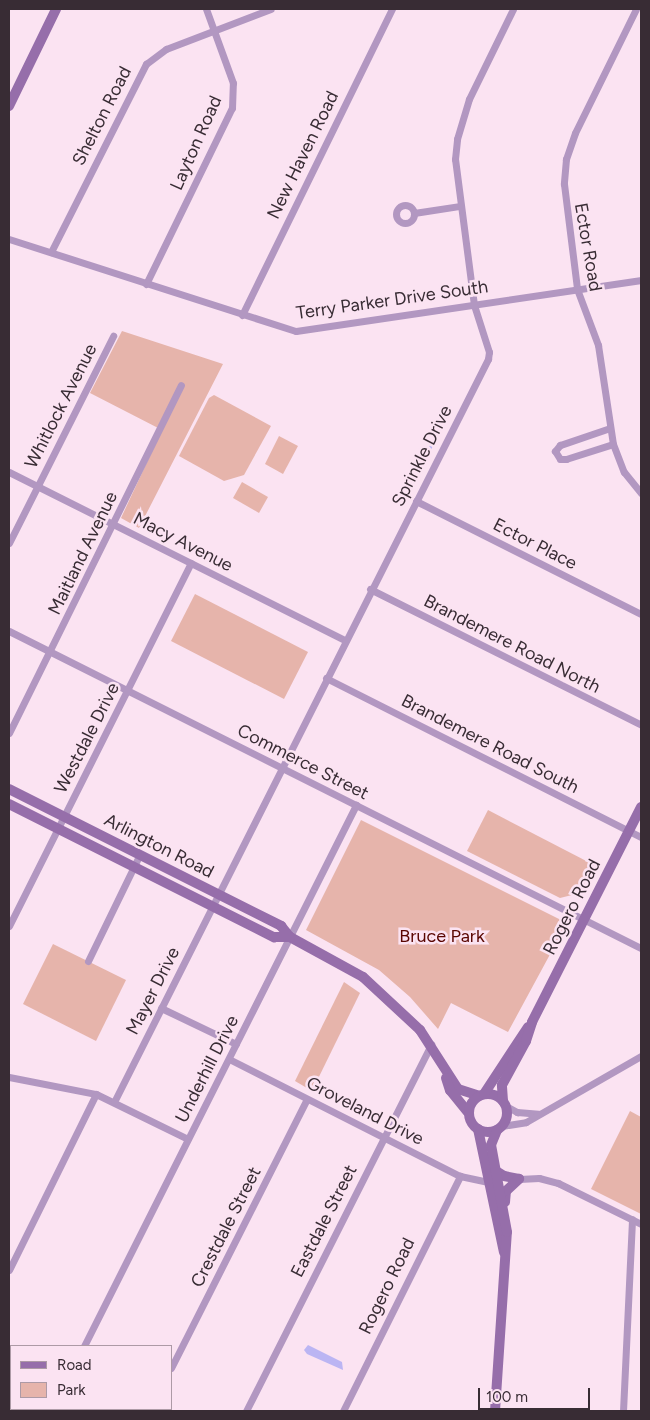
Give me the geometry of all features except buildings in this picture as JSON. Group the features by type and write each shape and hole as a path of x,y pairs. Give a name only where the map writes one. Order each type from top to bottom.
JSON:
{"main road":[{"path":"9,106 56,9"},
{"name":"Arlington Road","path":"9,789 281,926 290,937 363,977 406,1013 431,1044 458,1089 481,1095"},
{"name":"Arlington Road","path":"9,804 274,937 290,937"},
{"name":"Rogero Road","path":"481,1095 532,1022 641,807"},
{"name":"Rogero Road","path":"505,1103 502,1085 526,1041 532,1022"},
{"name":"Arlington Road","path":"446,1070 450,1090 468,1112"},
{"path":"504,1253 478,1129 468,1112 470,1104 481,1095 493,1094 505,1103 506,1118 491,1145 506,1242"},
{"path":"478,1129 485,1132 500,1128"},
{"path":"496,1170 504,1176 520,1178"},
{"path":"495,1411 504,1253 506,1242 511,1232 506,1191 520,1178"}],"street":[{"name":"Layton Road","path":"146,284 232,108 233,83 206,9"},
{"name":"Shelton Road","path":"51,252 146,64 166,49 271,9"},
{"name":"New Haven Road","path":"242,315 392,9"},
{"name":"Sprinkle Drive","path":"219,895 344,640 488,359 489,352 474,305 455,159 462,120 513,9"},
{"name":"Ector Road","path":"636,9 575,133 566,159 565,215 577,289 598,345 613,444 624,472 641,493"},
{"path":"414,213 460,206"},
{"name":"Terry Parker Drive South","path":"9,239 242,315 296,330 641,280"},
{"name":"Whitlock Avenue","path":"9,543 113,336"},
{"name":"Maitland Avenue","path":"9,733 114,524 181,385"},
{"path":"610,428 560,445 555,451 560,459 566,459 613,444"},
{"name":"Macy Avenue","path":"9,472 344,640"},
{"name":"Ector Place","path":"416,501 641,614"},
{"name":"Westdale Drive","path":"9,926 191,563"},
{"name":"Brandemere Road North","path":"370,589 641,726"},
{"name":"Commerce Street","path":"9,632 641,948"},
{"name":"Brandemere Road South","path":"326,678 641,837"},
{"name":"Underhill Drive","path":"85,1345 356,805"},
{"path":"88,961 140,854"},
{"name":"Mayer Drive","path":"114,1102 219,895"},
{"path":"161,1008 236,1044"},
{"name":"Eastdale Street","path":"246,1411 431,1044"},
{"path":"500,1128 526,1122 640,1058"},
{"name":"Groveland Drive","path":"229,1060 460,1176 488,1182"},
{"path":"9,1077 96,1094 188,1139"},
{"path":"9,1270 96,1094"},
{"name":"Crestdale Street","path":"172,1366 307,1099"},
{"path":"505,1103 516,1112 538,1114"},
{"name":"Rogero Road","path":"343,1411 460,1176"},
{"path":"520,1178 540,1178 558,1183 641,1224"},
{"path":"623,1411 632,1219"}],"green space":[{"path":"122,331 223,364 139,528 121,518 162,430 90,393"},
{"path":"214,395 271,426 244,475 224,481 179,456 209,398"},
{"path":"279,436 298,446 283,474 265,464"},
{"path":"242,482 268,497 259,513 233,498"},
{"path":"195,594 308,652 284,699 171,641"},
{"path":"488,810 594,865 580,893 560,898 467,851"},
{"name":"Bruce Park","path":"361,820 567,923 508,1032 451,1003 438,1029 410,997 379,970 306,930"},
{"path":"53,944 126,980 96,1041 23,1004"},
{"path":"344,982 360,993 312,1091 295,1081"},
{"path":"630,1111 641,1117 641,1214 591,1189"}],"shaded area":[{"path":"308,1345 342,1362 343,1370 307,1354 304,1350"}],"waterway":[{"path":"409,489 448,411"}]}
